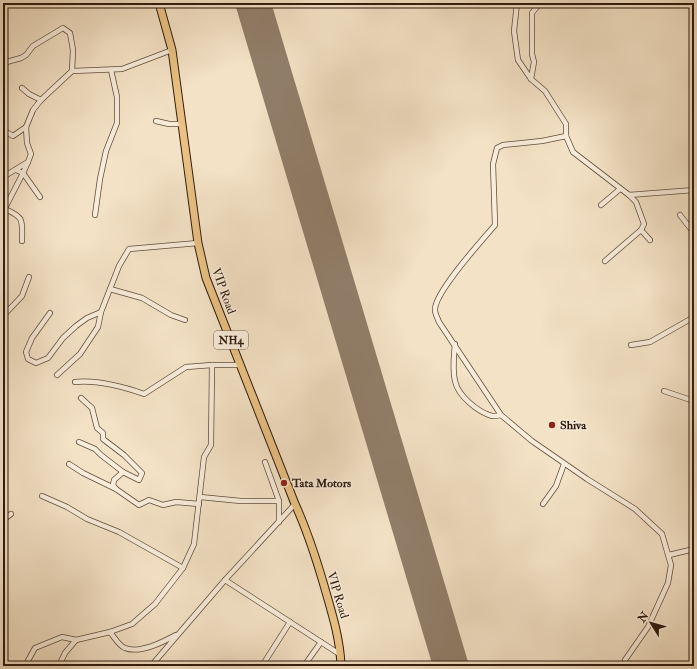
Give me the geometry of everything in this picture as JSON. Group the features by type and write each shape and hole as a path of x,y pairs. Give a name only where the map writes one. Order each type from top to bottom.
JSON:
{"highway":[{"name":"VIP Road","path":"159,3 172,50 198,243 206,278 295,504 306,527 336,625 341,655 341,666"}],"street":[{"path":"517,3 514,31 518,60 531,79 545,91 566,124 566,136 573,152 636,202 644,224 640,230 605,261"},
{"path":"531,79 534,62 532,54 532,13 540,3"},
{"path":"3,63 21,58 26,55 33,46 63,28 70,33 73,50 72,71"},
{"path":"22,241 22,222 18,214 4,210 24,173 31,154 27,143 26,127 33,110 41,100 72,71 122,69 172,50"},
{"path":"95,215 100,178 106,151 117,123 117,97 112,70"},
{"path":"22,88 29,94 41,100"},
{"path":"156,121 169,124 181,124"},
{"path":"3,130 13,136 26,127"},
{"path":"566,136 542,141 503,145 497,148 493,164 495,225 465,259 439,296 435,310 439,322 455,344 501,416 564,464 635,509 662,534 669,554 671,566 668,583 648,627 625,660 626,666"},
{"path":"3,177 28,162"},
{"path":"16,170 24,173 40,197"},
{"path":"601,205 620,189"},
{"path":"629,195 694,190"},
{"path":"680,215 694,232"},
{"path":"640,230 650,240"},
{"path":"57,375 80,354 98,328 101,312 119,266 129,249 198,243"},
{"path":"3,316 22,296 29,276"},
{"path":"110,289 142,298 171,315 185,320"},
{"path":"50,313 32,338 26,352 28,359 36,362 48,358 63,338 76,326 87,318 101,312"},
{"path":"631,345 650,342 694,317"},
{"path":"455,344 453,363 455,383 464,397 478,410 493,416 501,416"},
{"path":"25,666 35,648 62,637 76,640 110,632 132,624 155,604 183,568 194,544 204,457 210,445 212,365"},
{"path":"75,382 87,381 133,390 144,394 186,367 241,365"},
{"path":"664,391 694,401"},
{"path":"80,442 95,449 122,472 139,480 142,473 124,455 103,439 103,433 97,428 92,408 81,398"},
{"path":"266,462 280,501 279,522"},
{"path":"68,464 83,473 116,488 139,505 149,500 164,504 176,502 199,504"},
{"path":"543,504 556,486 564,464"},
{"path":"116,488 113,485 114,480 122,472"},
{"path":"42,496 67,507 87,519 120,532 183,568"},
{"path":"200,497 241,501 280,501"},
{"path":"151,666 225,580 295,504"},
{"path":"3,520 11,514"},
{"path":"669,554 694,549"},
{"path":"225,580 341,655"},
{"path":"262,666 290,622"},
{"path":"110,632 125,648 135,650 157,645 180,633"},
{"path":"59,666 65,653 76,640"},
{"path":"304,666 321,642"}],"runway":[{"path":"253,3 451,666"}],"place":[{"name":"Shiva","path":"552,425"},
{"name":"Tata Motors","path":"284,483"}]}
